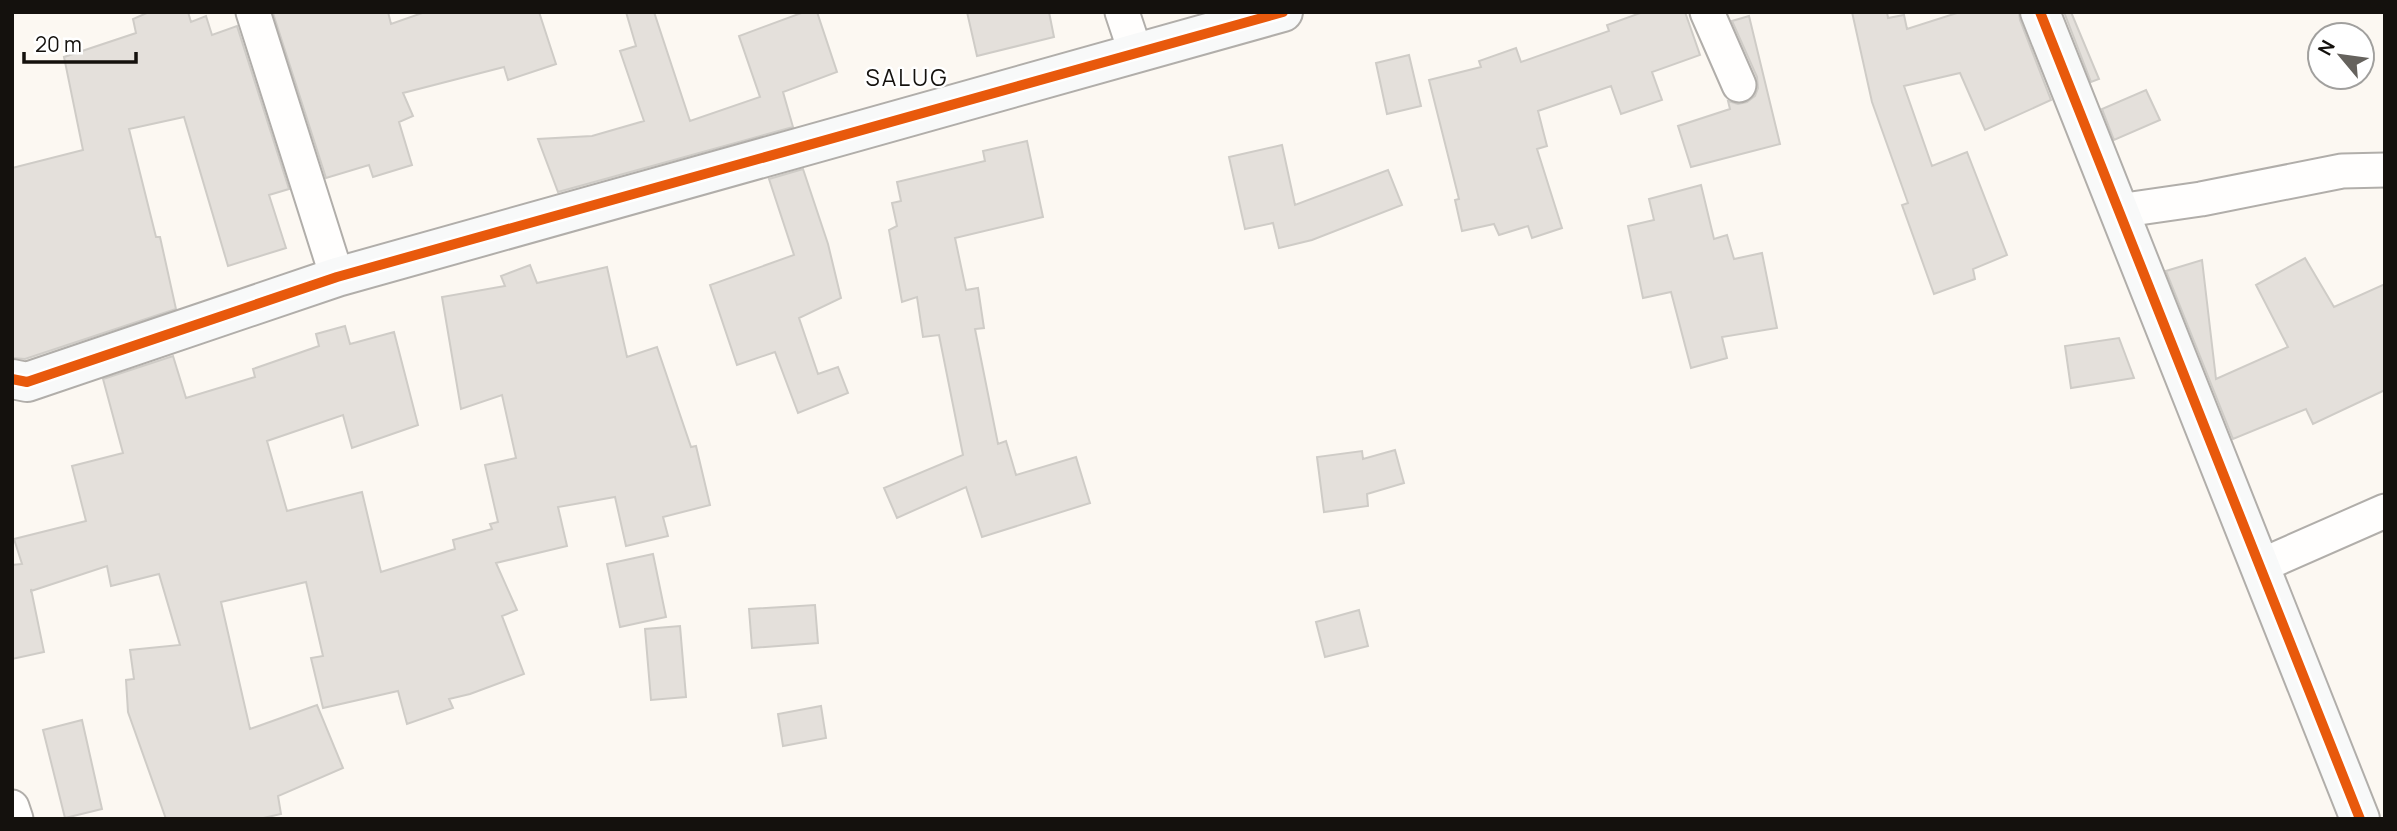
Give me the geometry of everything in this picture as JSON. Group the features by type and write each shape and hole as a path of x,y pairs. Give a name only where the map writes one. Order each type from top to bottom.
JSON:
{"street":[{"path":"253,12 337,277"},
{"path":"1122,12 1136,54"},
{"path":"12,379 27,382 337,277 1283,12"},
{"path":"1707,12 1739,85"},
{"path":"2040,12 2360,819"},
{"path":"2118,211 2200,199 2342,171 2385,170"},
{"path":"2260,566 2385,511"},
{"path":"12,807 16,819"}],"building":[{"path":"149,12 188,12 191,22 206,16 212,35 237,26 289,189 269,195 286,248 228,266 184,117 129,129 156,237 160,237 176,309 25,359 12,358 12,168 83,150 64,57 136,33 133,19"},
{"path":"388,12 391,24 425,12 539,12 556,64 508,80 504,67 403,93 413,116 399,122 412,165 373,177 369,165 326,178 273,13"},
{"path":"626,12 654,12 690,121 760,97 739,36 804,12 817,12 837,72 783,92 793,127 558,192 538,139 592,136 644,121 620,51 636,46"},
{"path":"967,12 1049,12 1054,37 977,56"},
{"path":"1643,12 1685,12 1700,55 1652,72 1662,100 1621,114 1611,86 1538,111 1547,146 1537,149 1562,228 1532,238 1528,226 1499,235 1494,224 1462,231 1455,200 1459,199 1429,80 1481,67 1479,61 1516,48 1521,62 1609,31 1607,25"},
{"path":"1852,12 1887,12 1888,18 1904,15 1907,29 1960,12 2019,12 2051,100 1985,130 1960,73 1904,86 1932,166 1967,152 2007,255 1973,269 1975,279 1934,294 1902,205 1908,203 1872,102"},
{"path":"2064,12 2071,12 2099,79 2091,82"},
{"path":"1749,16 1780,144 1691,167 1678,126 1730,109 1728,101 1738,104 1755,96 1758,88 1757,77 1732,21"},
{"path":"1409,55 1421,106 1387,114 1376,63"},
{"path":"2146,90 2160,120 2114,140 2102,109"},
{"path":"1027,141 1043,217 955,238 966,290 978,288 984,328 975,329 998,444 1006,441 1016,475 1076,457 1090,503 982,537 966,487 897,518 884,488 963,455 939,335 923,337 917,297 902,302 889,230 897,226 892,203 901,201 897,182 985,161 983,151"},
{"path":"1282,145 1295,205 1388,170 1402,205 1312,240 1279,248 1273,223 1245,229 1229,157"},
{"path":"803,169 828,244 841,298 799,318 818,374 838,367 848,393 798,413 775,352 737,365 710,285 794,255 769,179"},
{"path":"1701,185 1714,239 1727,235 1734,259 1762,253 1777,328 1722,337 1727,358 1691,368 1671,292 1643,298 1628,226 1654,220 1649,199"},
{"path":"2305,258 2334,307 2385,284 2385,390 2313,424 2306,409 2233,439 2166,271 2202,260 2216,379 2288,347 2256,285"},
{"path":"530,265 537,283 607,267 627,357 657,347 691,447 696,446 710,505 663,517 668,536 626,546 615,497 558,507 567,546 496,563 517,610 502,616 524,674 449,699 453,708 407,724 398,691 323,708 311,658 323,656 306,582 221,602 250,729 317,705 343,768 278,796 281,814 259,819 166,819 128,712 126,680 134,679 130,650 180,645 159,574 111,586 107,566 31,591 44,652 12,659 12,565 22,564 14,539 86,521 72,466 123,453 103,379 173,356 186,398 255,377 253,369 319,346 316,334 345,326 350,344 394,332 418,425 352,448 343,415 267,441 287,511 362,492 381,572 455,549 453,540 492,529 490,524 498,522 485,465 516,458 502,395 461,409 442,297 505,286 501,276"},
{"path":"2119,338 2134,378 2071,388 2065,346"},
{"path":"1395,450 1404,483 1367,494 1368,506 1324,512 1317,457 1362,451 1363,459"},
{"path":"653,554 666,617 620,627 607,564"},
{"path":"815,605 818,643 752,648 749,609"},
{"path":"1359,610 1368,646 1325,657 1316,622"},
{"path":"680,626 686,697 651,700 645,629"},
{"path":"821,706 826,738 783,746 778,714"},
{"path":"82,720 102,809 65,818 43,730"}],"cycle path":[{"path":"12,379 27,382 337,277 1283,12"},
{"path":"2040,12 2360,819"}],"district":[{"name":"SALUG","path":"907,78"}]}
